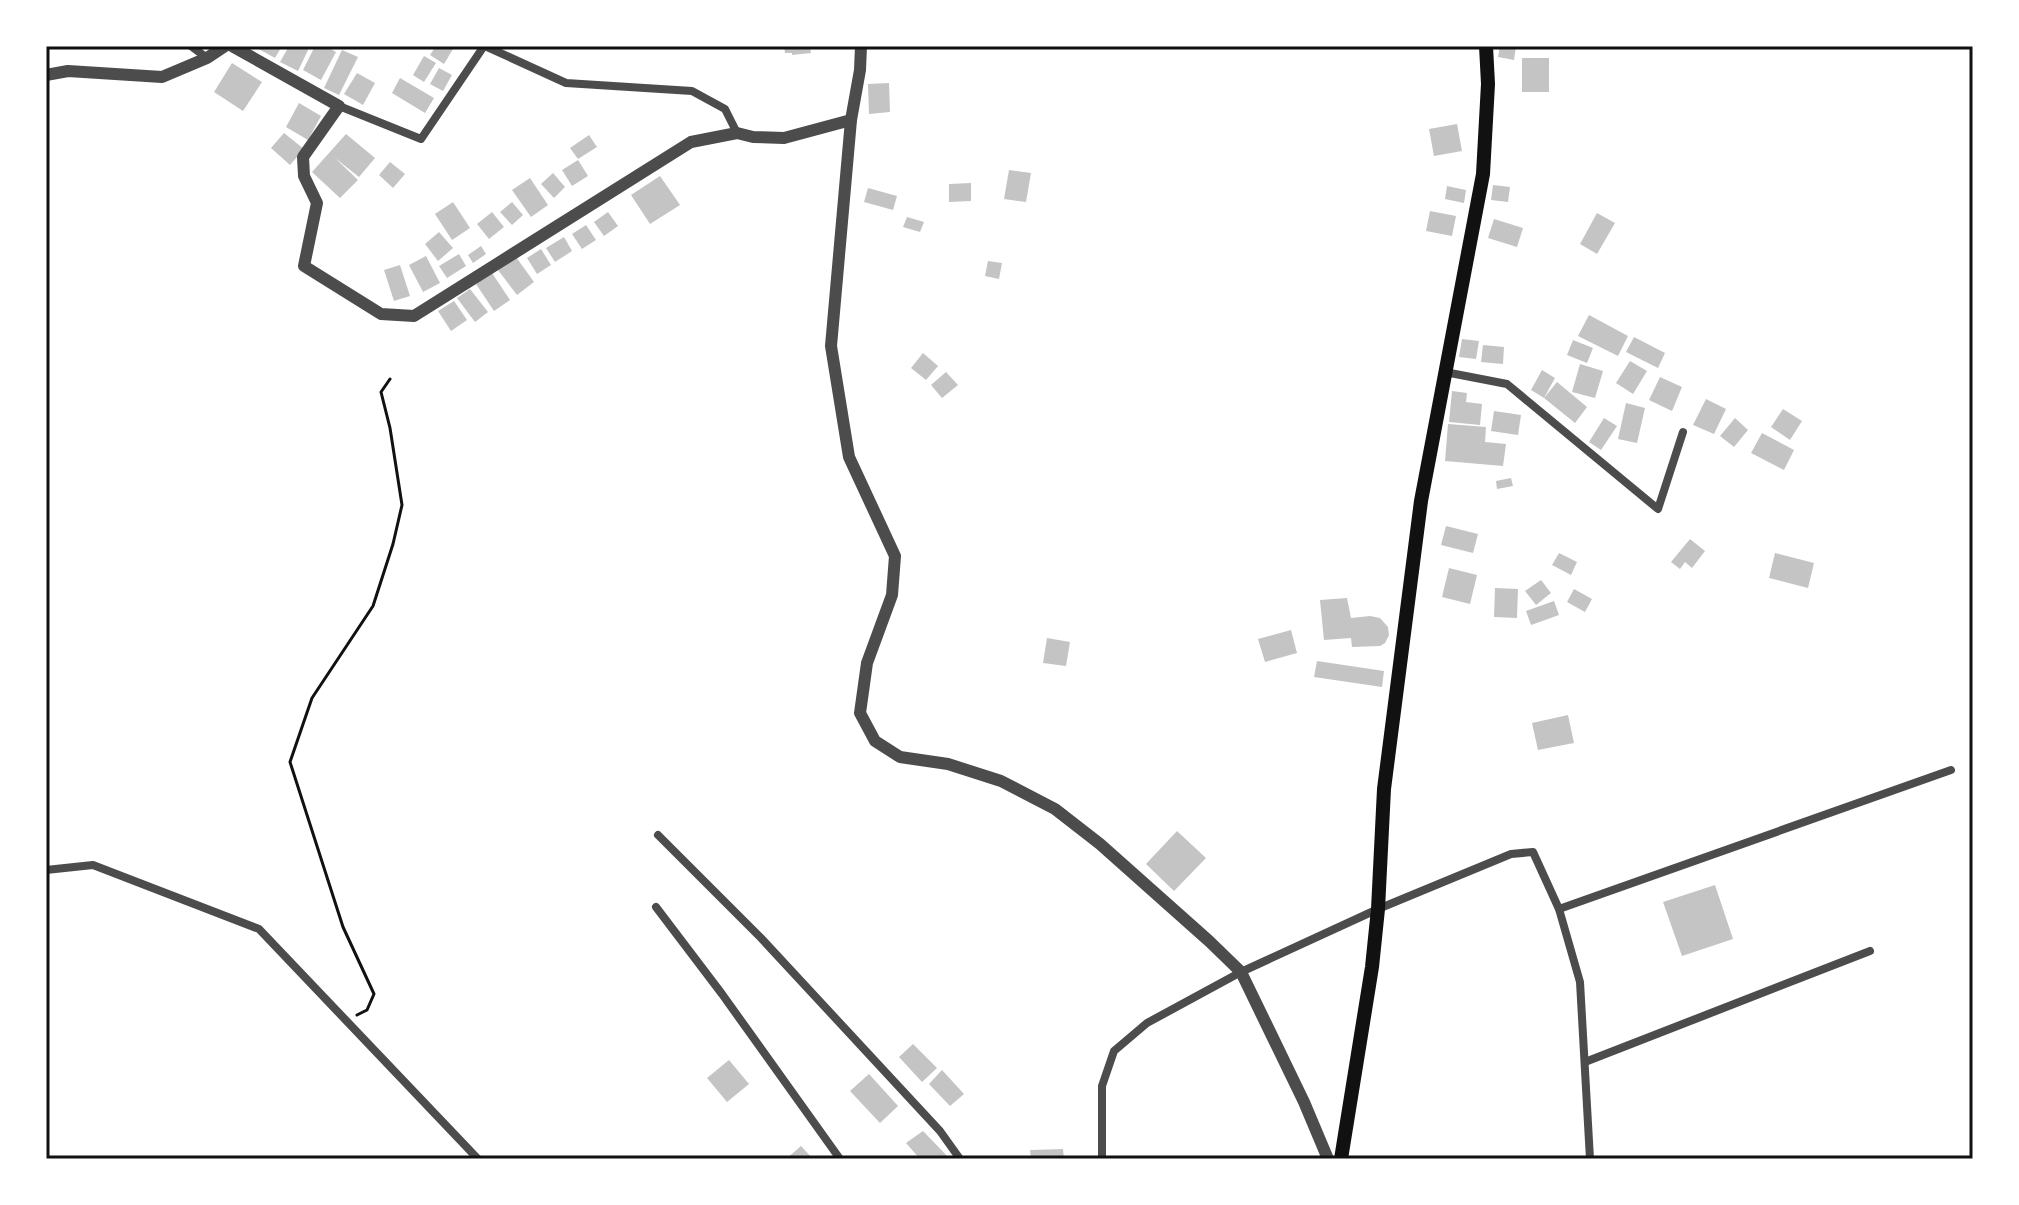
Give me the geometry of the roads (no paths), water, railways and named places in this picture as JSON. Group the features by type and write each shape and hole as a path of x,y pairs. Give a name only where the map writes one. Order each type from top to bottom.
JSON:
{"main road":[{"path":"1341,1159 1372,967 1384,789 1421,501 1483,174 1488,84 1486,46"}],"street":[{"path":"191,46 207,58"},
{"path":"46,75 68,71 162,77 207,58 225,46"},
{"path":"232,46 339,106 421,139 484,46 566,83 692,91 725,109 737,133"},
{"path":"861,46 851,120 831,346 849,457 895,556 892,595 867,663 860,713 875,741 900,757 948,764 1001,781 1055,809 1100,844 1209,941 1241,972 1328,1159"},
{"path":"339,106 303,157 304,176 317,203 304,266 381,314 414,316 691,142 737,133 784,138 851,120"},
{"path":"1445,372 1507,384 1658,509 1683,432"},
{"path":"1559,909 1951,770"},
{"path":"658,835 782,960 940,1131 960,1159"},
{"path":"1102,1159 1102,1086 1114,1051 1147,1023 1241,972 1378,909 1511,854 1533,852 1559,909 1580,982 1590,1159"},
{"path":"46,870 93,865 259,929 478,1159"},
{"path":"656,907 840,1159"},
{"path":"1585,1062 1870,951"}]}
